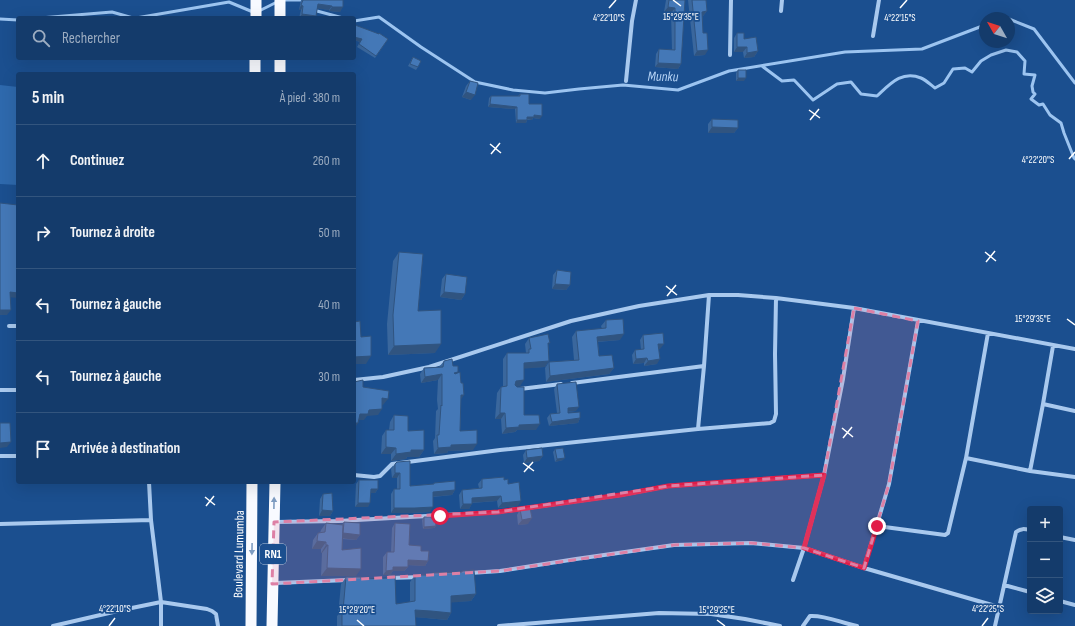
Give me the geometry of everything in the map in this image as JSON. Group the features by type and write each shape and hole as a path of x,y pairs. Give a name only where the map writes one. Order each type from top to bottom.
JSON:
{"highway":[{"path":"256,0 256,16"},
{"path":"280,0 280,16"},
{"path":"255,72 256,60"},
{"path":"280,60 280,72"},
{"name":"Boulevard Lumumba","path":"251,626 252,484"},
{"name":"RN1","path":"272,626 275,484"}],"street":[{"path":"626,81 632,21 636,0"},
{"path":"730,55 731,0"},
{"path":"781,11 782,0"},
{"path":"873,36 879,0"},
{"path":"698,429 709,295"},
{"path":"356,380 383,377 429,367 572,321 639,306 709,295 738,295 776,298 854,308 1075,349"},
{"path":"356,475 380,476 392,464 500,450 770,423 774,421 776,414 776,298"},
{"path":"793,580 804,548 824,475 843,379 854,308"},
{"path":"864,568 889,484 918,321"},
{"path":"9,326 16,326"},
{"path":"877,526 945,535 948,533 966,458 988,333"},
{"path":"1030,471 1053,346"},
{"path":"514,390 704,366"},
{"path":"0,390 16,390"},
{"path":"1043,404 1075,411"},
{"path":"0,456 16,456"},
{"path":"966,458 1030,471 1075,477"},
{"path":"274,522 339,521 498,512 620,495 668,486 824,475"},
{"path":"149,484 151,520 161,602 161,626"},
{"path":"0,524 151,520"},
{"path":"995,626 1016,532 1023,528 1027,529"},
{"path":"1063,538 1075,540"},
{"path":"462,574 500,571 674,545 751,543 804,548 864,568 999,607"},
{"path":"388,578 425,576"},
{"path":"272,584 357,580"},
{"path":"1004,585 1027,591"},
{"path":"53,626 73,624 122,610 161,602 212,611 216,614 218,626"},
{"path":"1063,602 1075,605"},
{"path":"499,626 659,613 711,614 780,626"},
{"path":"803,626 810,616 816,615 857,626"}],"highlighted area":[{"path":"854,308 918,321 889,484 864,568 804,548 751,543 674,545 500,571 272,584 274,522 498,512 668,486 824,475"}],"shaded area":[{"path":"0,85 16,87 16,185 0,184"}],"building":[{"path":"303,0 343,0 343,7 332,7 318,4 316,16 302,14 303,6 301,5"},
{"path":"669,0 685,0 681,64 658,63 659,49 675,50 675,8 668,7"},
{"path":"692,0 706,0 707,11 702,12 703,33 707,33 708,50 697,51"},
{"path":"356,25 379,33 388,39 376,56 359,44 362,39 356,38"},
{"path":"737,33 744,33 744,39 756,37 758,51 747,53 747,47 737,47"},
{"path":"413,57 421,61 418,67 410,64"},
{"path":"738,70 746,70 746,78 738,78"},
{"path":"470,81 478,83 475,95 466,92"},
{"path":"520,94 529,94 529,104 542,104 542,116 534,115 534,117 527,117 527,120 517,120 517,107 490,104 491,96 520,96"},
{"path":"712,119 738,120 738,128 712,127"},
{"path":"0,203 16,205 16,293 10,292 11,310 0,310"},
{"path":"399,252 423,254 418,311 441,310 441,344 394,346 393,315"},
{"path":"557,270 571,272 570,285 555,284"},
{"path":"446,274 467,277 465,294 444,292"},
{"path":"623,319 624,334 597,337 599,356 612,355 614,368 550,376 549,362 579,360 576,331 606,328 606,320"},
{"path":"360,321 361,337 371,336 371,356 356,357 356,322"},
{"path":"663,333 664,344 658,344 660,359 648,361 647,358 636,359 635,350 644,349 643,335"},
{"path":"548,334 550,343 548,343 549,361 524,363 524,380 516,381 515,385 517,387 524,387 524,415 539,415 540,424 519,425 519,427 506,428 505,413 500,413 501,387 507,386 507,353 529,353 529,349 531,349 529,338"},
{"path":"452,359 453,366 458,366 458,372 454,373 460,372 461,383 463,383 464,395 461,395 460,431 477,430 477,444 451,445 451,447 438,448 437,435 439,435 441,405 442,406 442,374 425,377 424,368 443,367 444,361"},
{"path":"363,380 363,387 389,391 388,399 382,398 382,409 369,410 368,414 360,414 358,423 356,423 356,382"},
{"path":"576,382 579,407 568,408 568,413 580,412 580,418 552,422 550,414 560,413 557,384"},
{"path":"394,415 408,416 408,431 424,430 424,450 411,450 411,452 396,454 396,448 386,447 386,430 394,430"},
{"path":"0,423 10,423 11,442 0,443"},
{"path":"542,448 543,456 527,458 526,450"},
{"path":"563,448 565,458 557,459 555,449"},
{"path":"410,461 410,486 455,481 455,490 433,492 433,507 394,508 394,489 400,489 400,473 395,473 395,464 397,462"},
{"path":"504,477 504,480 508,479 508,484 519,482 521,501 502,503 501,496 472,498 472,504 463,504 462,490 482,488 482,479"},
{"path":"359,480 378,480 378,489 371,489 370,503 358,503"},
{"path":"332,493 333,511 322,510 323,494"},
{"path":"530,508 532,518 522,520 520,509"},
{"path":"424,517 432,517 432,519 435,518 436,526 424,527"},
{"path":"344,522 360,523 360,535 343,533"},
{"path":"326,523 343,525 342,550 361,548 361,569 327,568 328,545 326,545 326,542 317,541 318,533 325,532"},
{"path":"395,523 410,524 409,545 421,546 421,551 429,551 428,561 408,560 408,567 393,567 393,570 386,571 387,552 394,552"},
{"path":"474,570 476,594 451,596 451,613 415,610 416,626 342,626 342,610 346,577 361,577 361,579 388,578 388,575 395,575 396,604 415,601 415,575 432,575 432,573"}],"waterway":[{"name":"Munku","path":"282,0 304,0"},
{"name":"Munku","path":"148,16 229,2 253,12"},
{"name":"Munku","path":"259,11 277,2"},
{"name":"Munku","path":"314,9 336,16"},
{"name":"Munku","path":"64,16 112,12 126,16"},
{"name":"Munku","path":"356,21 379,17 421,47 475,82 513,90 545,93 623,85 678,90 729,71 845,52 922,49 979,27"},
{"name":"Munku","path":"0,19 16,20"},
{"name":"Munku","path":"1015,21 1034,29 1075,83"},
{"path":"762,66 782,81 794,80 813,100 837,84 851,82 861,94 877,96 892,83 902,77 908,76 921,78 935,88 944,83 953,69 965,68 972,72 981,61 991,55 1006,50 1017,52 1025,61 1024,74 1035,75 1032,86 1035,94 1031,99 1039,105 1043,104 1050,115 1061,123 1075,159"}],"route":[{"path":"440,516 498,512 620,495 668,486 824,475 804,548 864,568 877,526"}]}
